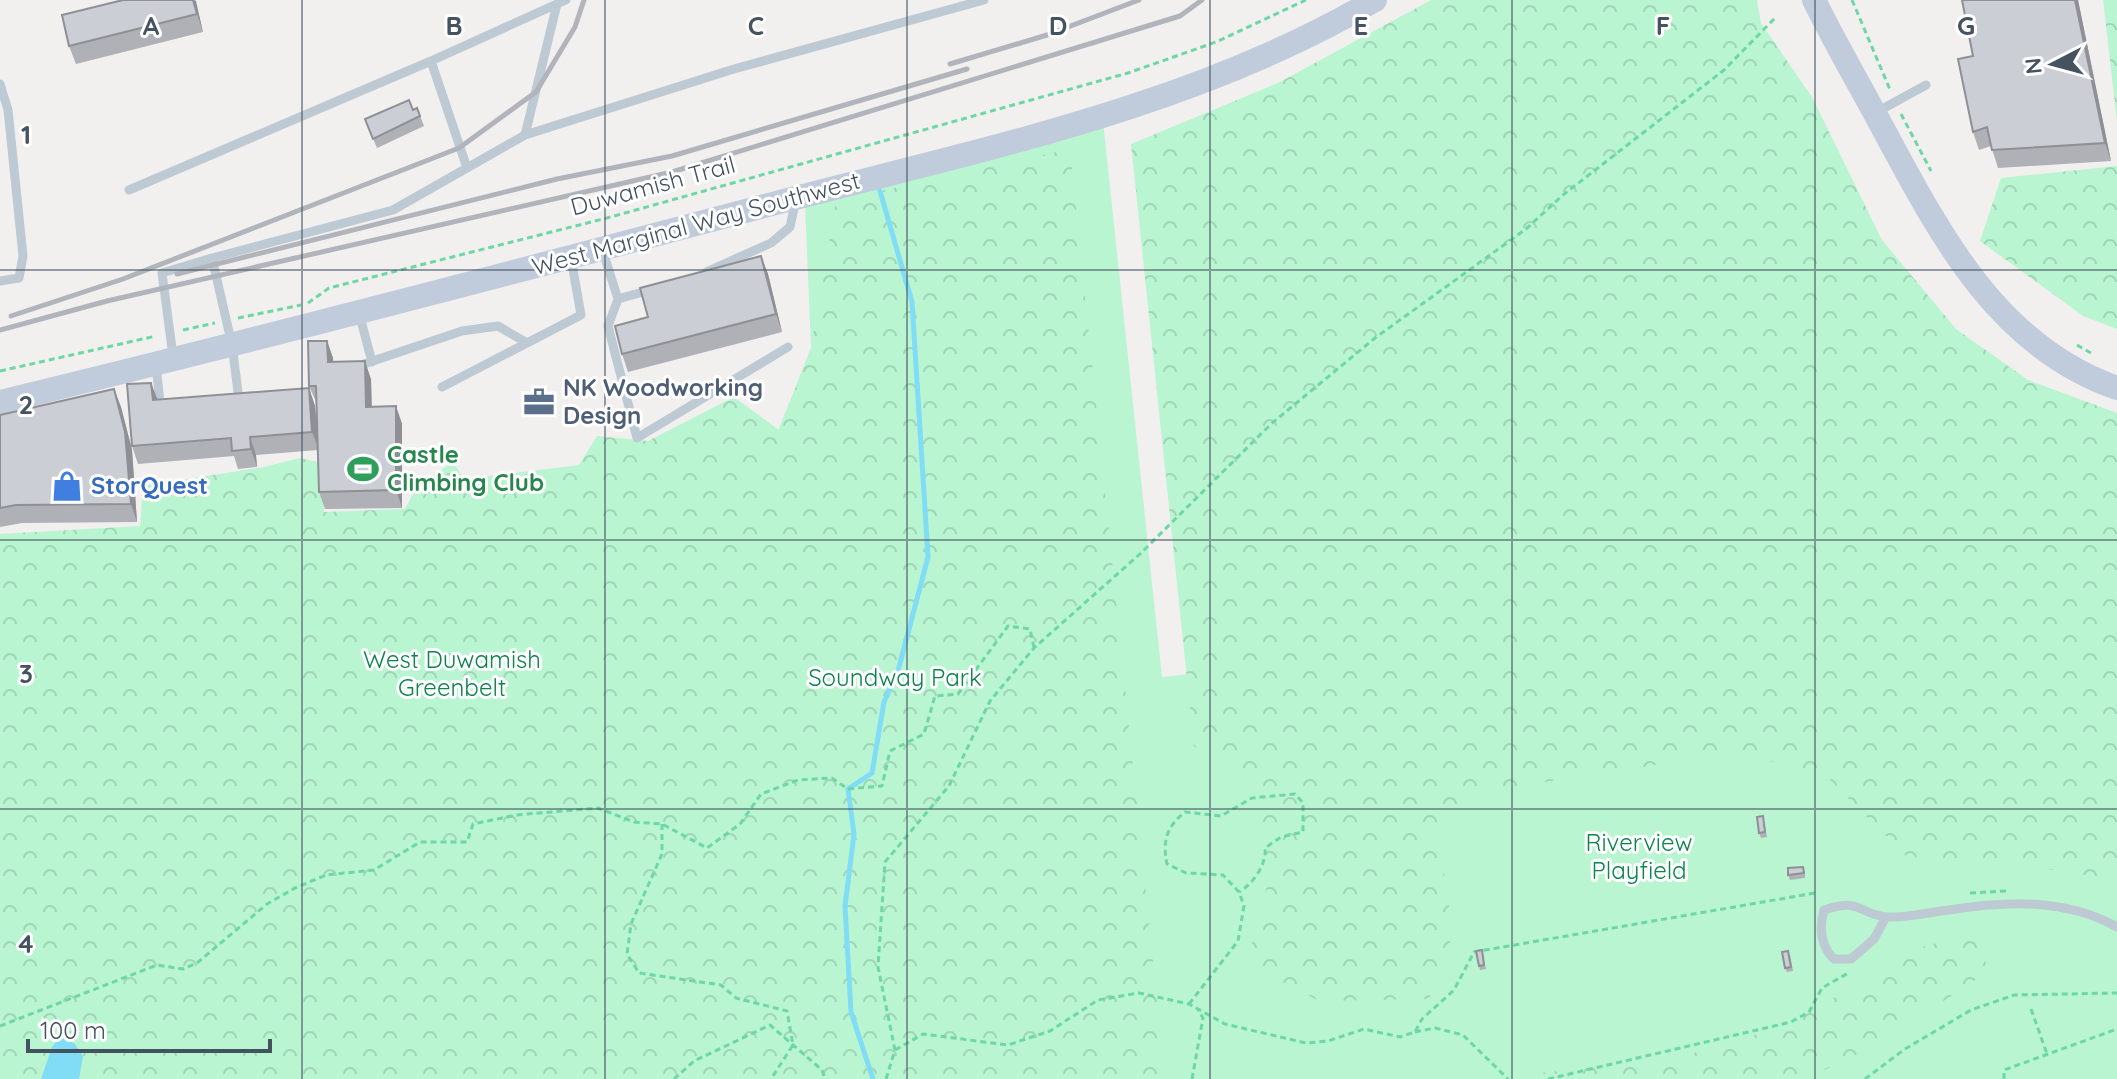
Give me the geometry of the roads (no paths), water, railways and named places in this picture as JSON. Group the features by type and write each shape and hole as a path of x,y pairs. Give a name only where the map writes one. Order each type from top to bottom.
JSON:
{"main road":[{"name":"West Marginal Way Southwest","path":"0,402 571,258 1126,107 1274,53 1375,0"},
{"path":"1814,0 1885,107 1937,230 1977,286 2000,313 2048,353 2070,368 2117,388"}],"lane":[{"path":"160,402 169,333 162,273 393,210 525,135 734,69 984,0"},
{"path":"525,135 561,2"},
{"path":"129,190 561,2"},
{"path":"431,61 467,168"},
{"path":"0,84 8,110 23,256 19,278 0,281"},
{"path":"1885,107 1926,85"},
{"path":"692,277 771,243 790,227 796,197"},
{"path":"602,248 618,299 608,326 637,438 788,347"},
{"path":"212,258 232,345 238,392"},
{"path":"442,387 581,315 571,258"},
{"path":"618,299 655,288"},
{"path":"359,313 372,362"},
{"path":"344,371 462,331 498,326 527,343"},
{"path":"1886,917 1874,939 1851,959 1834,959 1826,951 1819,926 1824,910 1847,903 1886,917 1994,903 2038,903 2091,916 2117,927"}],"water":[{"path":"61,1036 75,1044 83,1056 79,1079 41,1079 52,1047"}],"waterway":[{"path":"873,1079 851,1012 845,906 854,834 848,789 872,773 884,702 898,671 928,557 912,302 880,191"}],"railway":[{"path":"11,316 123,279 459,148 536,92 575,27 584,0"},
{"path":"950,64 1047,35 1139,0"},
{"path":"0,330 107,301 672,172 1180,16 1202,0"},
{"path":"177,274 557,179 672,156 967,69"}],"place":[{"name":"NK Woodworking Design","path":"539,402"},
{"name":"Castle Climbing Club","path":"363,469"},
{"name":"StorQuest","path":"67,486"}],"park label":[{"name":"West Duwamish Greenbelt","path":"452,674"},
{"name":"Soundway Park","path":"895,678"},
{"name":"Riverview Playfield","path":"1639,857"}]}
